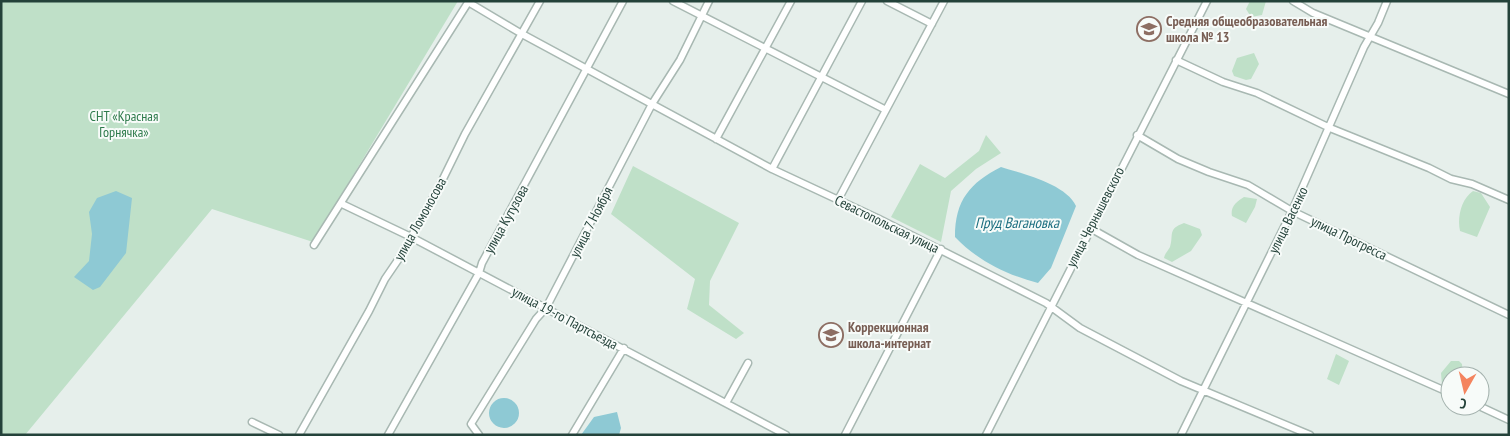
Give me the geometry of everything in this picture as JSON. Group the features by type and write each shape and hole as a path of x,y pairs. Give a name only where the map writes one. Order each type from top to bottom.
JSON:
{"street":[{"name":"улица Ломоносова","path":"299,435 370,310 385,279 411,237 540,1"},
{"name":"улица Кутузова","path":"388,435 479,273 482,263 623,1"},
{"path":"673,1 886,110"},
{"name":"улица 7 Ноября","path":"480,435 471,424 536,319 546,308 652,104 680,60 709,1"},
{"path":"716,139 791,1"},
{"path":"772,169 862,1"},
{"path":"887,1 932,24"},
{"path":"838,200 944,1"},
{"name":"улица Чернышевского","path":"986,435 1050,306 1207,1"},
{"path":"1293,1 1301,3 1313,13 1509,94"},
{"name":"улица Васенко","path":"1181,435 1204,392 1292,211 1370,35 1378,23 1386,1"},
{"name":"Севастопольская улица","path":"468,2 522,34 772,169 941,249 1050,306 1080,328 1204,392 1235,402 1310,435"},
{"path":"314,245 342,204 468,2"},
{"path":"1176,60 1223,82 1257,93 1330,128 1429,168 1451,179 1472,184 1509,200"},
{"name":"улица Прогресса","path":"1137,136 1178,159 1248,185 1292,211 1509,315"},
{"name":"улица 19-го Партсъезда","path":"342,204 411,237 786,435"},
{"path":"1090,228 1138,254 1440,389"},
{"path":"845,435 941,249"},
{"path":"572,435 624,348"},
{"path":"726,403 748,363"},
{"path":"1490,411 1509,420"},
{"path":"252,422 279,435"}],"green space":[{"name":"СНТ «Красная Горнячка»","path":"1,1 458,1 313,242 212,209 25,435 1,435"},
{"path":"1250,1 1266,1 1262,15 1251,17 1246,9"},
{"path":"1254,53 1259,64 1251,79 1246,80 1234,76 1232,71 1237,58"},
{"path":"986,135 1001,153 976,169 951,191 941,242 891,217 920,164 945,178 979,151"},
{"path":"633,166 739,223 710,281 709,305 744,333 736,339 687,309 695,279 611,214"},
{"path":"1473,191 1481,193 1490,207 1477,237 1460,231 1459,226 1465,199"},
{"path":"1244,197 1257,199 1255,207 1246,223 1232,216 1232,210 1235,205"},
{"path":"1184,223 1200,229 1202,235 1191,251 1172,262 1164,258 1164,256 1170,247 1173,230"},
{"path":"1336,354 1349,361 1339,385 1327,379"},
{"path":"1451,361 1459,361 1462,366 1447,366"}],"water":[{"name":"Пруд Вагановка","path":"1001,167 1054,186 1071,198 1076,206 1051,268 1038,283 1015,276 983,260 955,237 958,213 966,194 981,179"},
{"path":"116,191 132,198 126,253 100,287 93,290 74,277 89,261 92,234 89,212 97,198"},
{"path":"504,398 515,402 519,413 515,424 504,428 493,424 489,413 493,402"},
{"path":"617,412 621,428 619,435 581,435 594,417"}],"place":[{"name":"Средняя общеобразовательная школа № 13","path":"1149,29"},
{"name":"Коррекционная школа-интернат","path":"831,335"}]}
